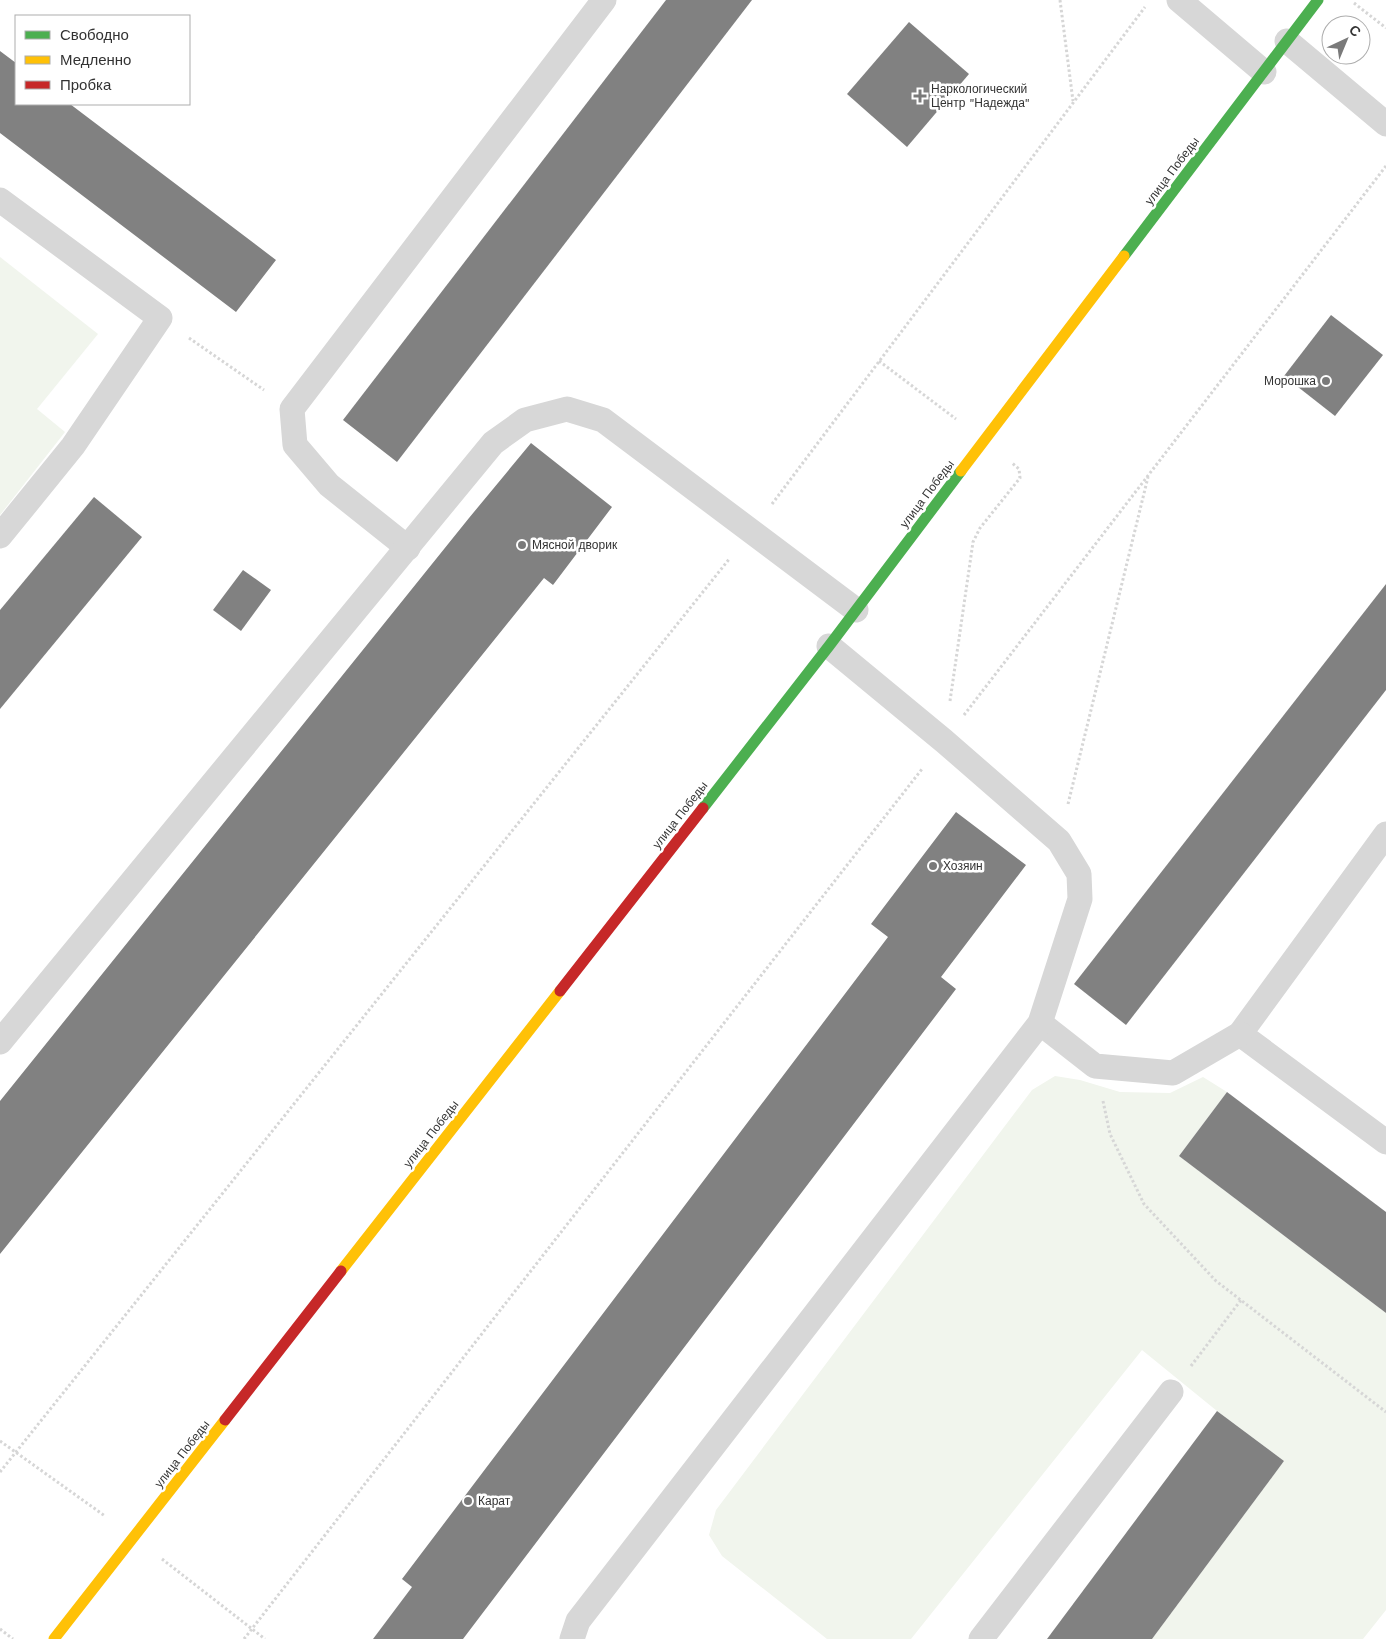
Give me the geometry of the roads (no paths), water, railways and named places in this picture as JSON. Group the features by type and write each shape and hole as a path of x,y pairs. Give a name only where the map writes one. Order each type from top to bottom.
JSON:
{"street":[{"name":"улица Победы","path":"54,1639 829,646 1318,0"}],"lane":[{"path":"408,548 329,485 295,445 292,409 604,0"},
{"path":"1179,0 1264,72"},
{"path":"1287,41 1386,124"},
{"path":"0,200 160,318 73,446 0,536"},
{"path":"0,1042 494,443 525,420 567,409 603,420 752,530 856,610"},
{"path":"572,1639 578,1621 1040,1023 1080,899 1079,874 1059,841 944,741 829,646"},
{"path":"1040,1023 1095,1066 1173,1073 1240,1034 1386,834"},
{"path":"1240,1034 1386,1142"},
{"path":"981,1639 1171,1392"}],"place":[{"name":"Наркологический Центр \"Надежда\"","path":"920,96"},
{"name":"Морошка","path":"1326,381"},
{"name":"Мясной дворик","path":"522,545"},
{"name":"Хозяин","path":"933,866"},
{"name":"Карат","path":"468,1501"}]}
